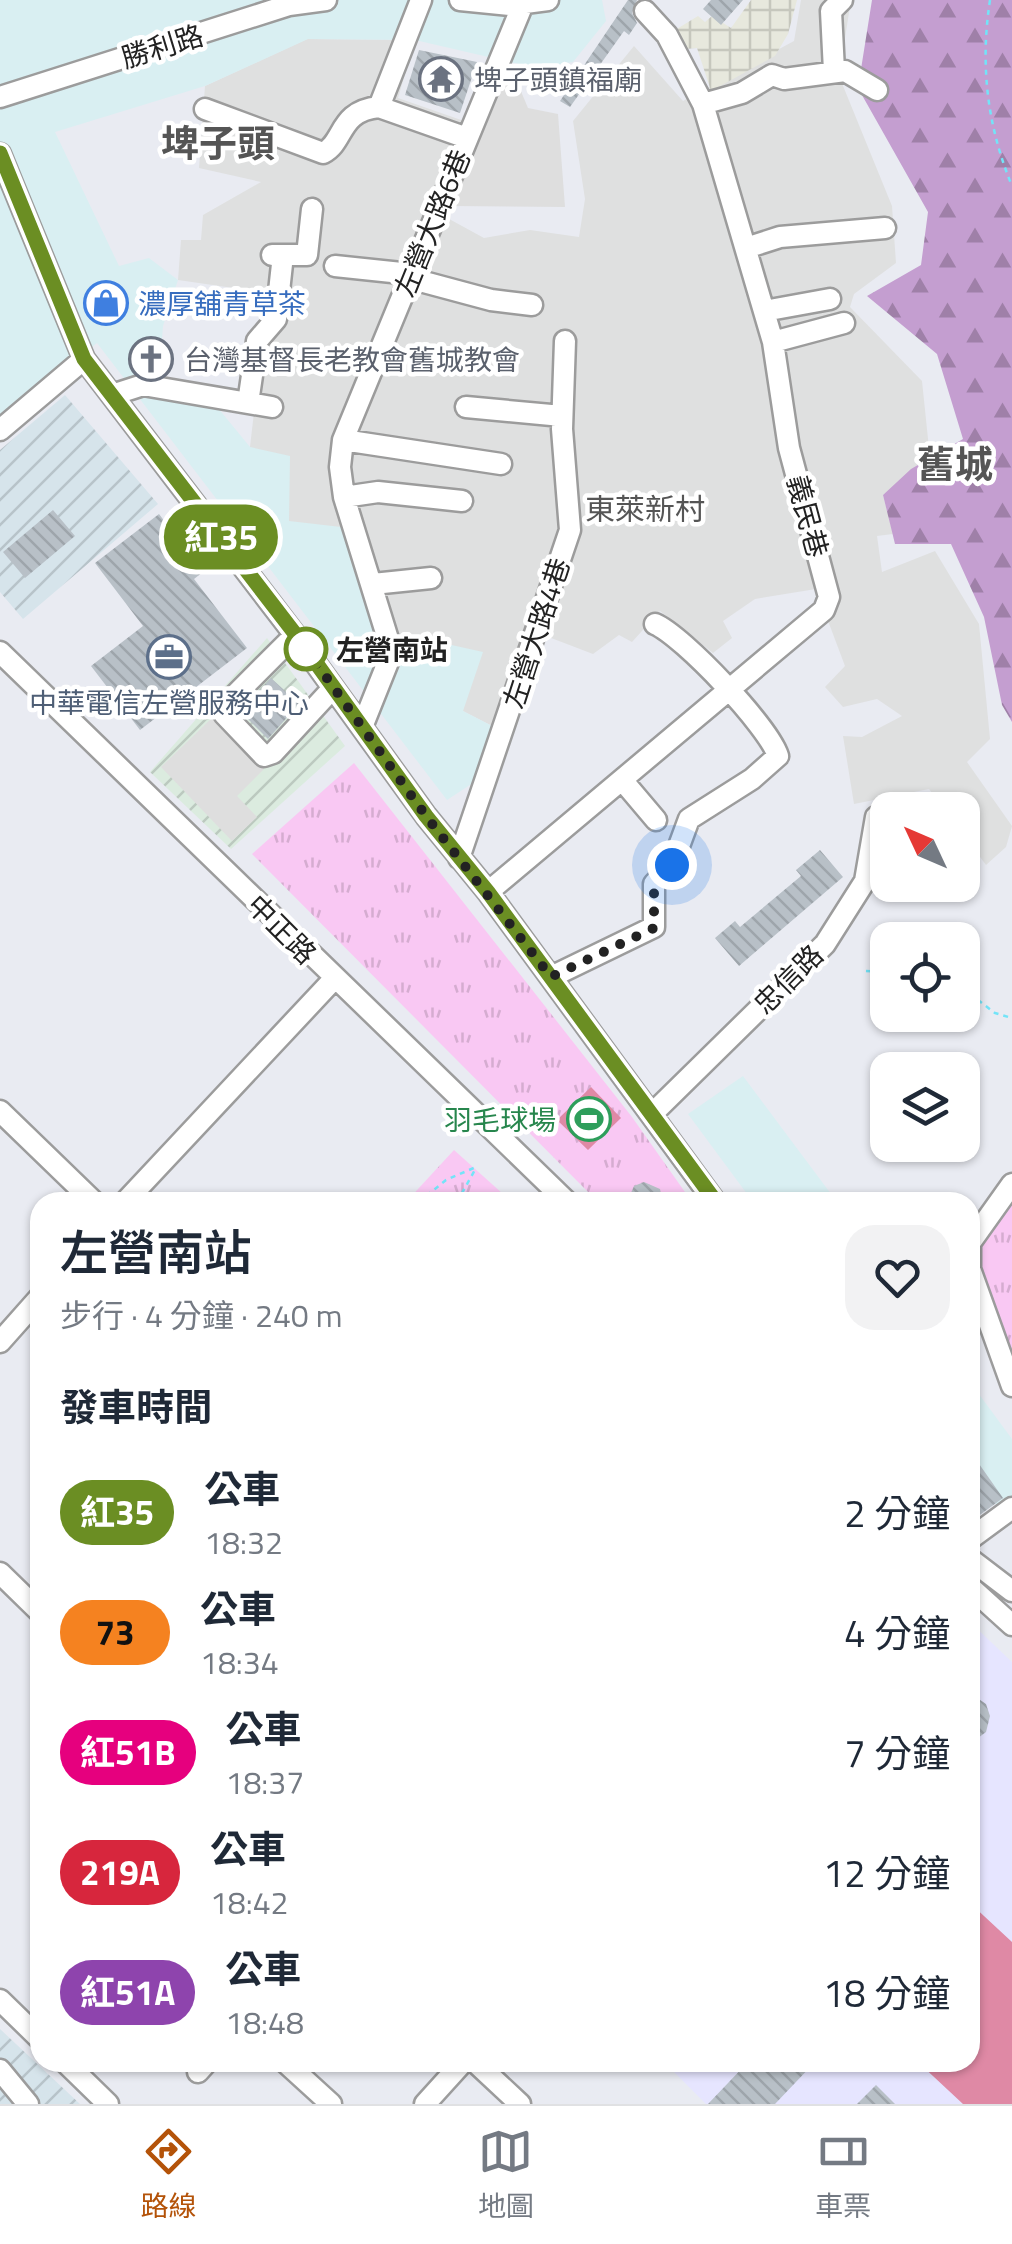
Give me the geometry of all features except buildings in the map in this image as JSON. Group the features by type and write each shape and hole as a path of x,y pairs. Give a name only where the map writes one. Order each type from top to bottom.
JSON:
{"street":[{"name":"勝利路","path":"0,97 289,5 326,0"},
{"path":"379,107 421,0"},
{"path":"460,0 524,4 548,0"},
{"path":"834,71 831,11 842,0"},
{"name":"左營大路6巷","path":"362,728 393,658 344,498 342,440 524,4"},
{"name":"義民巷","path":"488,892 824,610 829,597 790,448 773,342 703,104 668,35 646,11"},
{"path":"703,104 742,93 772,76 784,79 834,71 845,72 877,90"},
{"path":"205,109 323,153 332,147 342,124 368,108 379,107 466,138"},
{"path":"0,154 84,359 296,635 709,1192"},
{"path":"248,403 257,342 276,318 278,255 307,255 312,209"},
{"path":"746,248 780,237 885,228"},
{"path":"335,266 410,276 491,300 532,305"},
{"path":"764,311 830,299"},
{"path":"773,342 844,323"},
{"name":"左營大路4巷","path":"459,858 570,530 562,416 564,341"},
{"path":"0,430 84,359"},
{"path":"112,394 143,385 272,407"},
{"path":"466,407 562,416"},
{"path":"342,440 501,464"},
{"path":"344,498 378,492 462,501"},
{"path":"373,584 431,578"},
{"path":"551,977 654,928 654,884 672,865 682,829 712,802 752,780 778,756 694,650 674,632 656,624"},
{"path":"296,635 232,698 224,714 264,756 334,688"},
{"name":"中正路","path":"0,652 333,980 556,1192"},
{"path":"624,781 656,820"},
{"name":"忠信路","path":"652,1114 825,944 865,882 870,852"},
{"path":"135,1192 333,980"},
{"path":"0,1111 84,1192"},
{"path":"980,1230 1012,1184"},
{"path":"980,1298 1012,1386"},
{"path":"0,1342 30,1308"},
{"path":"980,1532 1012,1508"},
{"path":"980,1566 1012,1590"},
{"path":"0,1574 30,1602"},
{"path":"980,1596 1012,1625"},
{"path":"0,2000 30,2029"},
{"path":"0,2070 28,2104"},
{"path":"75,2072 108,2104"},
{"path":"296,2072 330,2104"},
{"path":"425,2104 454,2072"},
{"path":"486,2072 520,2104"}],"path":[{"path":"990,0 983,73 990,116 1012,186"},
{"path":"980,1002 995,1013 1012,1018"},
{"path":"431,1192 446,1180 476,1167 462,1192"}],"shaded area":[{"path":"0,0 602,0 606,21 573,62 536,68 415,40 308,39 205,86 55,132 119,266 149,258 178,280 163,326 158,395 218,408 250,447 290,456 289,521 341,527 380,643 411,636 483,652 463,711 496,728 476,781 447,800 97,343 0,418"},
{"path":"751,0 797,0 788,34 775,56 711,91 697,48 676,50 667,35 698,16 705,22 712,16 731,28"},
{"path":"801,0 851,0 839,76 892,206 896,263 854,294 850,307 922,381 930,458 883,495 893,534 877,536 882,572 935,551 979,624 990,739 967,762 1012,826 1006,847 986,865 980,857 980,792 870,792 870,801 854,804 843,736 862,737 902,716 877,699 843,707 825,687 845,666 816,589 755,599 723,621 732,638 713,653 660,611 632,642 619,635 593,654 525,628 496,728 463,711 380,643 289,521 250,447 260,360 275,338 289,296 178,280 181,240 201,240 203,215 261,182 199,168 205,86 307,39 415,40 398,98 464,121 429,208 484,238 530,230 579,237 585,199 573,121 634,46 683,101 794,41"},
{"path":"505,81 520,89 528,108 558,114 565,207 451,206"},
{"path":"65,395 158,504 23,619 0,592 0,450"},
{"path":"267,638 345,746 231,849 150,772"},
{"path":"213,717 264,769 237,796 257,817 232,841 161,767"},
{"path":"743,1076 830,1192 746,1192 688,1114"},
{"name":"羽毛球場","path":"591,1087 621,1118 588,1150 557,1120"},
{"path":"980,1396 1012,1439 1012,1498 999,1508 980,1485"},
{"path":"980,1632 1012,1662 1012,2104 706,2104 674,2072 980,2072"},
{"path":"980,1912 1012,1942 1012,2104 963,2104 929,2072 980,2072"},
{"path":"0,2029 30,2057 30,2072 46,2072 80,2104 0,2104"}],"green space":[{"path":"872,0 1012,0 1012,722 1002,705 984,617 951,544 895,544 883,495 911,469 963,439 937,354 867,296 921,265 928,212 858,88"},
{"path":"354,763 632,1117 685,1192 588,1192 252,854"},
{"path":"454,1150 501,1192 415,1192"},
{"path":"1012,1184 1012,1386 980,1277 980,1229"}],"bus line":[{"name":"紅35","path":"0,153 84,359 296,635 426,816 488,892 709,1192"}],"place":[{"name":"埤子頭鎮福廟","path":"441,79"},
{"name":"濃厚舖青草茶","path":"106,303"},
{"name":"台灣基督長老教會舊城教會","path":"151,359"},
{"name":"左營南站","path":"306,649"},
{"name":"中華電信左營服務中心","path":"169,657"},
{"name":"羽毛球場","path":"589,1119"}],"district":[{"name":"埤子頭","path":"218,143"},
{"name":"舊城","path":"955,464"},
{"name":"東萊新村","path":"645,509"}],"route":[{"path":"306,649 426,816 551,977 654,928 654,884 672,865"}]}
